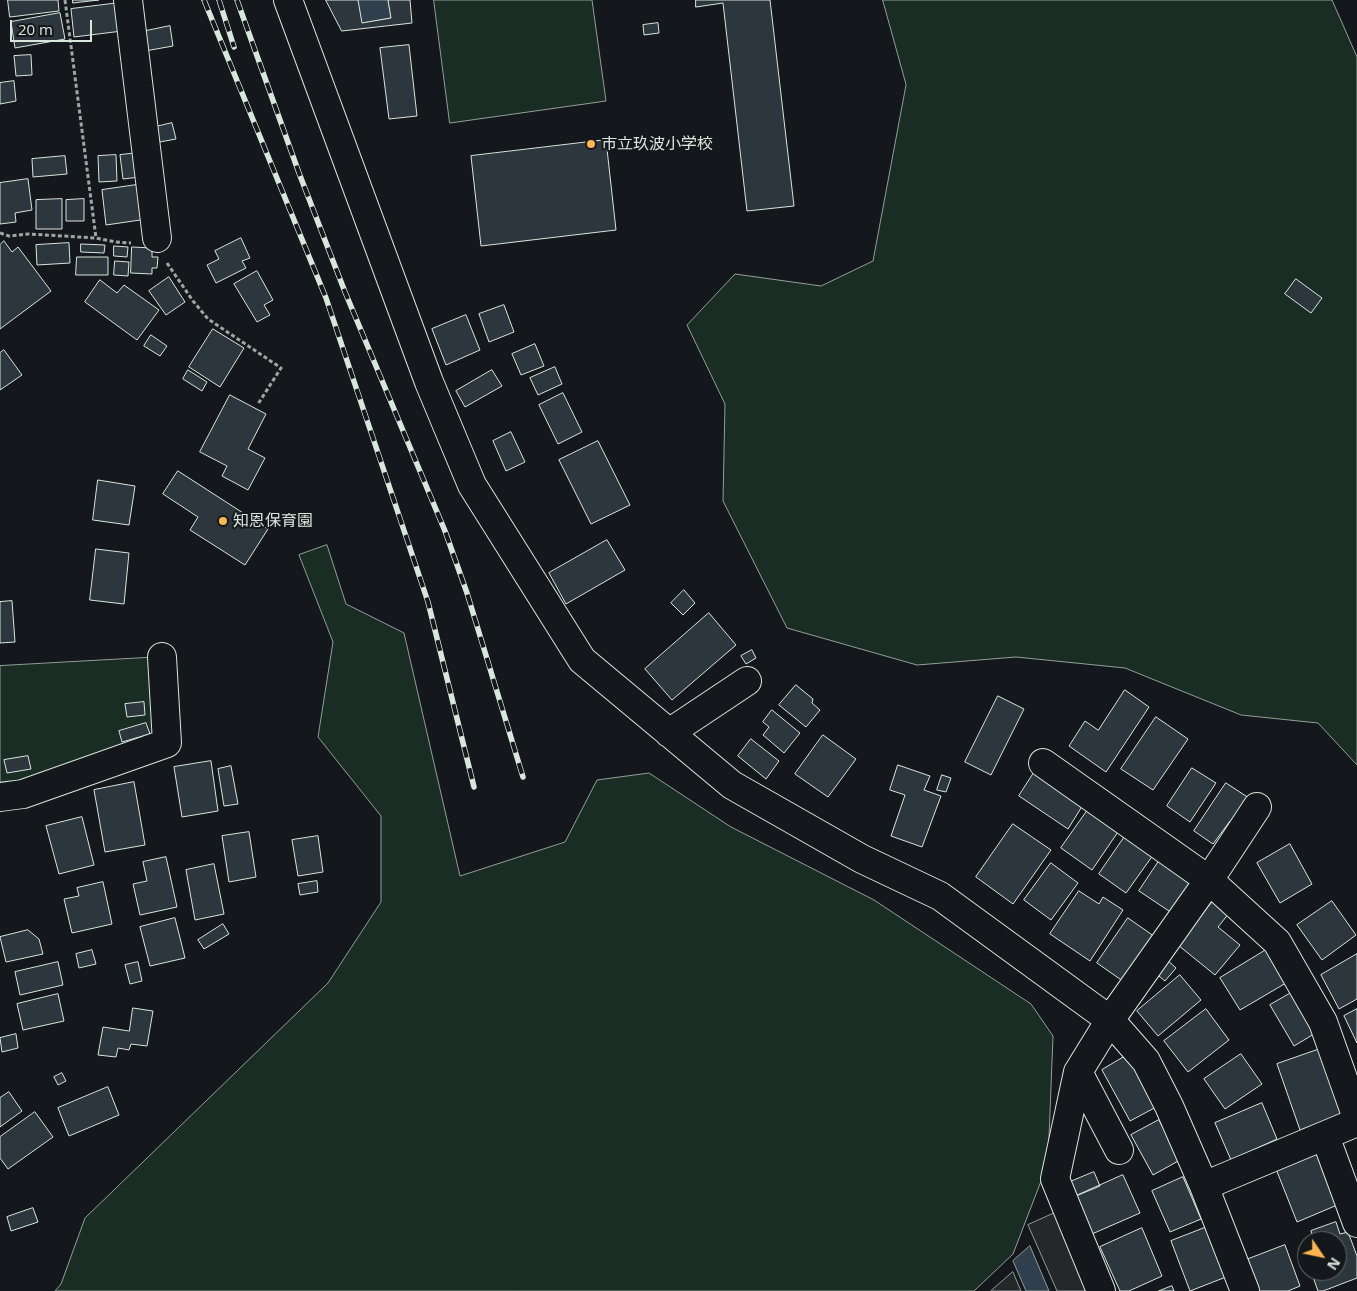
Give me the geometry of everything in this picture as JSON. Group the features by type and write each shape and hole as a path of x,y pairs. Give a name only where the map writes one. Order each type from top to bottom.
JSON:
{"street":[{"path":"128,0 157,238"},
{"path":"288,0 429,382 472,485 582,660 732,785 862,859 940,896 1110,1020 1146,1061 1169,1106 1204,1186 1245,1291"},
{"path":"0,797 23,794 167,743 162,657"},
{"path":"669,733 747,681"},
{"path":"1042,763 1209,880 1277,942 1323,1022 1357,1118"},
{"path":"1101,1291 1055,1179 1078,1072 1110,1020 1209,880 1257,807"},
{"path":"1078,1072 1119,1150"},
{"path":"1204,1186 1357,1122"},
{"path":"1325,1136 1357,1223"}],"path":[{"path":"65,0 96,238"},
{"path":"0,233 9,236 30,234 96,238 133,243 157,238 166,262 208,319 281,368 258,404"}],"green space":[{"path":"434,0 592,0 606,101 450,123"},
{"path":"883,0 1332,0 1357,57 1357,765 1318,723 1241,715 1125,668 1016,657 917,665 787,628 723,501 725,404 687,325 735,274 821,286 873,261 906,85"},
{"path":"327,545 346,604 404,633 460,876 565,842 597,780 649,773 731,827 874,900 1031,1004 1053,1036 1048,1163 1013,1254 974,1291 55,1291 61,1284 85,1218 328,983 381,902 381,816 318,737 333,642 299,555"},
{"path":"162,657 167,741 0,796 0,666"}],"shaded area":[{"path":"1057,1212 1091,1291 1057,1291 1028,1225"},
{"path":"1013,1272 1021,1291 991,1291"}],"water":[{"path":"358,0 388,0 391,18 362,23"},
{"path":"1030,1246 1049,1291 1026,1291 1013,1261"}],"building":[{"path":"8,0 58,0 59,11 10,17"},
{"path":"73,0 99,0 73,3"},
{"path":"326,0 358,0 362,23 391,18 388,0 410,0 412,23 342,31"},
{"path":"696,0 770,0 794,206 747,211 723,3 696,7"},
{"path":"119,3 122,31 74,37 71,9"},
{"path":"60,13 65,39 15,48 11,22"},
{"path":"658,23 659,33 644,35 643,25"},
{"path":"170,26 173,46 145,51 141,32"},
{"path":"409,45 417,116 389,119 380,48"},
{"path":"31,55 32,75 16,76 14,56"},
{"path":"14,81 16,101 0,104 0,83"},
{"path":"172,123 176,139 154,143 151,128"},
{"path":"606,140 616,230 481,246 471,156"},
{"path":"138,153 140,177 123,179 120,155"},
{"path":"116,155 117,181 99,182 98,156"},
{"path":"65,156 67,174 33,177 32,159"},
{"path":"28,179 32,210 15,213 16,222 0,224 0,183"},
{"path":"143,184 147,219 106,225 102,190"},
{"path":"62,199 62,229 36,229 36,200"},
{"path":"84,199 84,221 66,221 66,200"},
{"path":"241,238 250,258 242,261 246,268 216,283 207,265 219,259 215,251"},
{"path":"4,241 12,252 18,247 51,291 0,329 0,245"},
{"path":"69,243 70,263 37,265 36,245"},
{"path":"81,244 105,245 104,253 81,252"},
{"path":"114,246 128,247 127,257 114,256"},
{"path":"132,247 152,248 152,257 158,257 157,268 152,268 152,274 131,273"},
{"path":"77,257 108,257 108,275 76,275"},
{"path":"115,261 129,262 128,276 114,275"},
{"path":"257,271 273,300 264,305 270,315 257,322 234,284"},
{"path":"169,277 185,302 166,315 149,291"},
{"path":"1296,279 1322,298 1311,313 1285,294"},
{"path":"100,280 117,293 124,285 159,310 137,340 85,302"},
{"path":"504,305 514,332 489,342 479,314"},
{"path":"466,315 480,350 446,365 432,329"},
{"path":"213,329 244,348 220,387 189,367"},
{"path":"151,335 167,346 160,356 144,346"},
{"path":"535,344 544,366 521,375 512,354"},
{"path":"4,350 22,375 0,390 0,353"},
{"path":"555,367 562,384 538,395 530,378"},
{"path":"188,370 207,382 202,391 183,379"},
{"path":"492,370 502,386 465,407 456,391"},
{"path":"563,393 582,432 558,444 539,405"},
{"path":"230,395 266,414 248,449 265,458 248,490 222,476 227,466 200,452"},
{"path":"511,432 525,462 506,471 493,441"},
{"path":"598,441 630,505 591,524 559,460"},
{"path":"178,471 268,529 245,565 190,530 198,517 163,494"},
{"path":"98,480 135,486 129,525 93,520"},
{"path":"607,540 625,570 566,604 549,573"},
{"path":"96,549 129,553 124,604 90,600"},
{"path":"684,590 695,603 683,615 671,603"},
{"path":"12,601 15,642 0,643 0,602"},
{"path":"709,613 736,645 672,700 645,669"},
{"path":"752,650 756,658 746,664 741,656"},
{"path":"796,685 813,699 812,703 820,710 806,727 779,705"},
{"path":"1125,690 1149,707 1106,772 1069,746 1085,721 1098,730"},
{"path":"998,696 1024,709 991,775 965,762"},
{"path":"144,702 145,715 127,717 125,704"},
{"path":"772,710 800,733 784,753 763,735 769,727 763,722"},
{"path":"1156,717 1188,739 1153,790 1121,769"},
{"path":"146,723 150,734 122,742 119,731"},
{"path":"823,735 856,759 828,797 795,774"},
{"path":"751,739 779,761 766,779 738,756"},
{"path":"28,756 31,769 7,773 4,760"},
{"path":"211,761 218,811 182,817 174,767"},
{"path":"898,765 930,776 924,790 941,796 922,847 891,836 905,795 890,790"},
{"path":"231,766 238,804 224,806 218,769"},
{"path":"1037,768 1086,800 1068,829 1019,796"},
{"path":"1192,768 1216,783 1190,822 1167,806"},
{"path":"942,775 951,778 946,792 937,790"},
{"path":"134,782 145,845 105,852 94,790"},
{"path":"1226,783 1252,800 1237,823 1230,821 1213,844 1194,831"},
{"path":"1092,804 1122,826 1092,870 1061,848"},
{"path":"82,817 94,865 59,874 46,826"},
{"path":"1013,824 1051,850 1013,904 976,877"},
{"path":"249,832 256,877 229,882 222,836"},
{"path":"1128,832 1156,851 1126,893 1099,874"},
{"path":"318,836 323,872 298,876 292,840"},
{"path":"1290,844 1312,884 1280,903 1257,863"},
{"path":"1163,855 1199,879 1175,915 1139,891"},
{"path":"166,857 177,907 140,915 133,884 147,881 143,862"},
{"path":"1051,863 1078,883 1051,920 1024,900"},
{"path":"214,864 224,914 195,920 186,870"},
{"path":"317,881 318,892 300,895 298,884"},
{"path":"103,882 112,924 72,933 64,899 79,896 77,888"},
{"path":"1079,891 1099,904 1103,897 1123,910 1090,961 1050,934"},
{"path":"1214,900 1230,912 1218,927 1240,945 1215,975 1178,945"},
{"path":"1332,901 1356,935 1322,960 1297,925"},
{"path":"175,918 185,958 150,966 140,927"},
{"path":"1128,918 1158,939 1127,984 1097,963"},
{"path":"223,924 229,934 204,949 198,940"},
{"path":"28,930 39,939 43,954 6,962 0,937"},
{"path":"92,950 96,964 79,968 76,954"},
{"path":"1266,950 1286,983 1240,1010 1220,978"},
{"path":"1357,954 1357,999 1339,1009 1321,975"},
{"path":"1165,958 1176,968 1165,981 1154,972"},
{"path":"58,962 63,985 20,995 15,972"},
{"path":"138,962 142,981 130,984 125,965"},
{"path":"1180,975 1201,1000 1158,1036 1137,1011"},
{"path":"1291,993 1314,1034 1294,1046 1270,1005"},
{"path":"58,994 64,1021 23,1030 17,1004"},
{"path":"133,1008 153,1011 147,1046 131,1044 129,1050 118,1048 116,1057 98,1055 103,1027 129,1031"},
{"path":"1206,1009 1229,1040 1188,1072 1164,1041"},
{"path":"1357,1009 1357,1043 1344,1016"},
{"path":"16,1034 18,1048 2,1052 0,1038"},
{"path":"1320,1049 1343,1114 1300,1130 1277,1064"},
{"path":"1129,1054 1158,1106 1130,1121 1102,1070"},
{"path":"1241,1054 1262,1084 1225,1109 1204,1079"},
{"path":"62,1073 66,1081 58,1085 54,1077"},
{"path":"108,1087 119,1115 69,1136 58,1108"},
{"path":"9,1092 22,1111 0,1127 0,1098"},
{"path":"1262,1103 1277,1139 1231,1160 1215,1123"},
{"path":"35,1112 53,1137 8,1169 0,1158 0,1137"},
{"path":"1159,1120 1180,1160 1153,1175 1131,1135"},
{"path":"1320,1150 1342,1203 1297,1222 1276,1169"},
{"path":"1094,1172 1100,1186 1076,1196 1070,1182"},
{"path":"1123,1175 1140,1213 1092,1234 1076,1196"},
{"path":"1183,1177 1201,1219 1170,1232 1152,1191"},
{"path":"33,1208 38,1222 11,1231 7,1217"},
{"path":"1336,1222 1339,1231 1311,1231"},
{"path":"1207,1227 1226,1277 1190,1291 1171,1241"},
{"path":"1142,1228 1162,1276 1129,1291 1120,1291 1100,1247"},
{"path":"1348,1232 1357,1256 1357,1278 1323,1291 1318,1291 1314,1281 1347,1281"},
{"path":"1285,1245 1300,1286 1288,1291 1258,1291 1246,1260"},
{"path":"1172,1286 1174,1291 1159,1291"}],"railway":[{"path":"204,0 326,298 428,602 474,787"},
{"path":"219,0 234,47"},
{"path":"237,0 299,173 345,292 445,531 467,593 523,777"}],"place":[{"name":"市立玖波小学校","path":"591,144"},
{"name":"知恩保育園","path":"223,521"}]}
